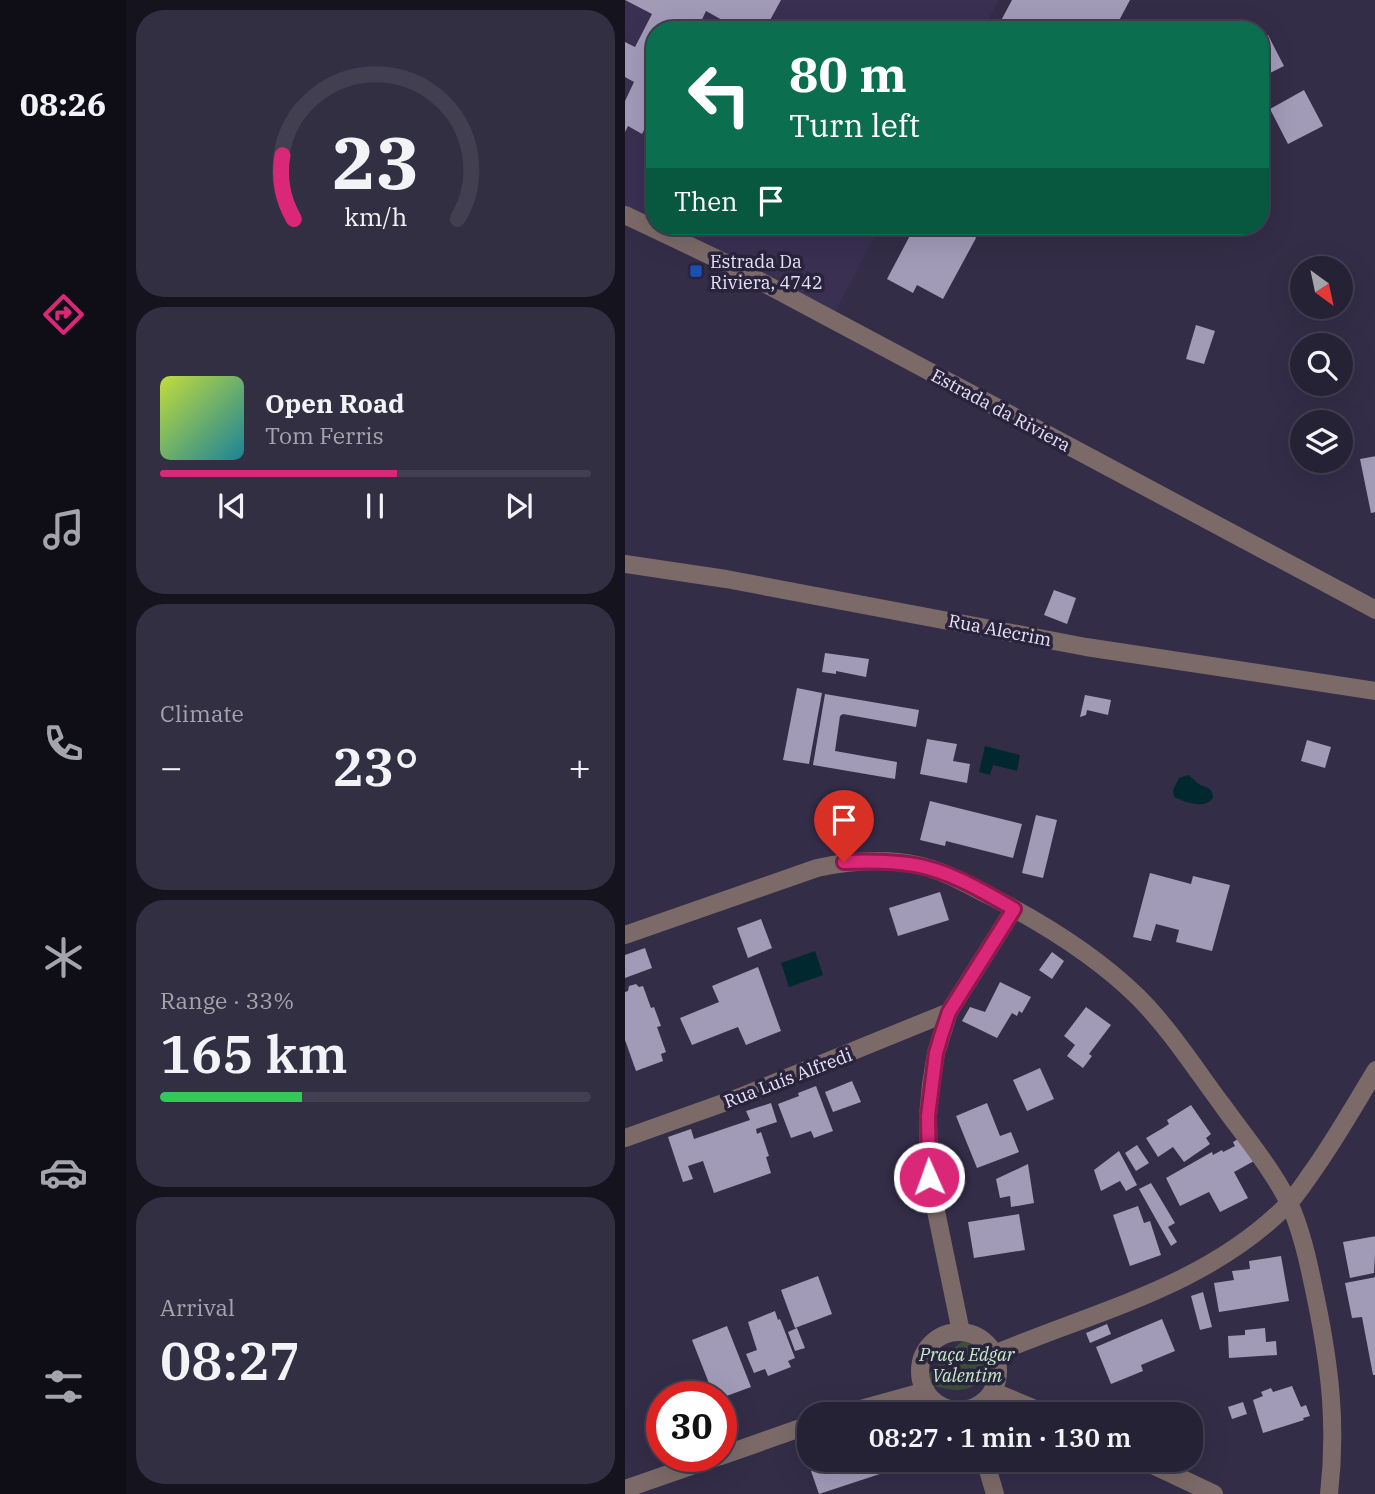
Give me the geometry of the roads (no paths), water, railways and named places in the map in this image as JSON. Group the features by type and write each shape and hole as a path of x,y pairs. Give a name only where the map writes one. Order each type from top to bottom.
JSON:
{"street":[{"name":"Estrada da Riviera","path":"625,215 646,225"},
{"name":"Estrada da Riviera","path":"667,235 730,265 1375,610"},
{"name":"Rua Alecrim","path":"625,564 727,579 1086,647 1375,691"},
{"path":"625,935 780,880 844,862 871,861 915,865 953,877 1071,943 1139,998 1235,1122 1289,1204 1310,1269 1332,1393 1333,1455 1329,1494"},
{"path":"961,1332 933,1202 927,1153 931,1084 936,1053 949,1012 1014,909"},
{"name":"Rua Luís Alfredi","path":"625,1138 740,1097 949,1012"},
{"path":"994,1354 1041,1334 1108,1312 1183,1280 1212,1265 1255,1233 1289,1204 1320,1161 1375,1070"},
{"path":"937,1402 931,1398 921,1380 923,1357 929,1346 938,1339 961,1332 983,1341 994,1354 998,1373 992,1391 983,1402"},
{"path":"886,1402 926,1391"},
{"path":"992,1391 1018,1402"},
{"path":"737,1450 797,1429"},
{"path":"625,1489 674,1472"},
{"path":"989,1472 995,1494"},
{"path":"1167,1472 1214,1494"}],"place":[{"name":"Estrada Da Riviera, 4742","path":"696,271"}],"park label":[{"name":"Praça Edgar Valentim","path":"967,1364"}]}
